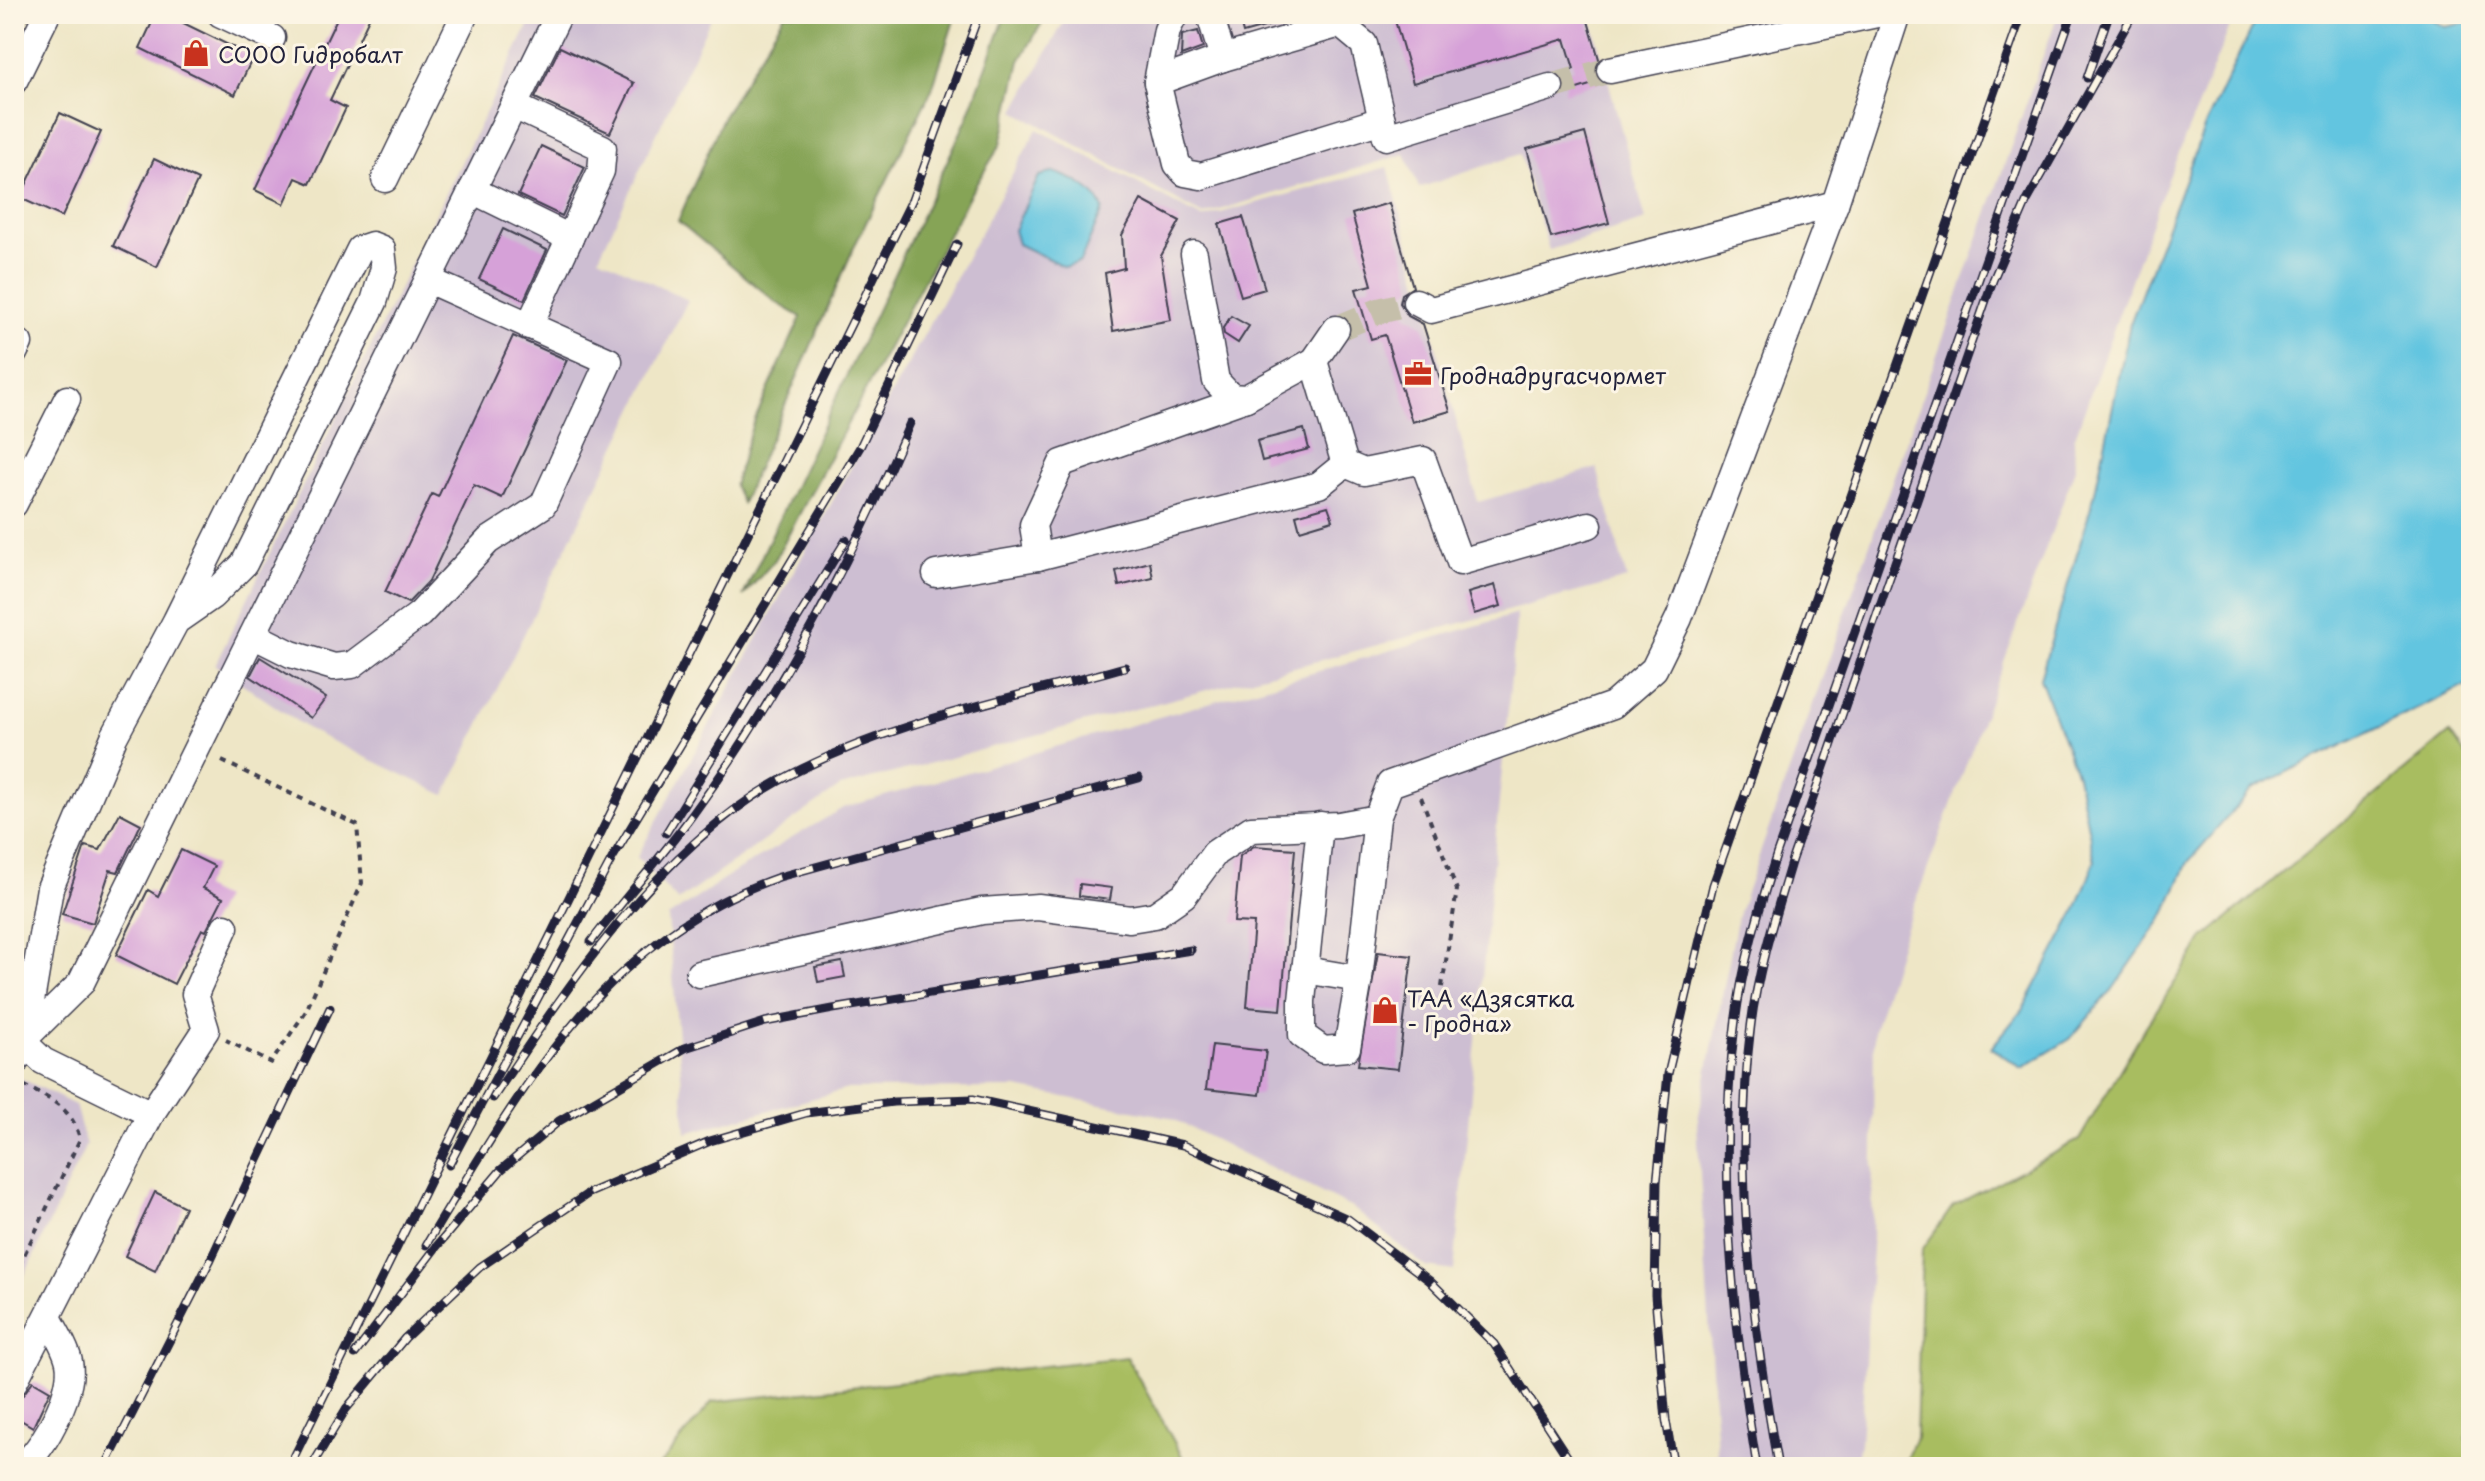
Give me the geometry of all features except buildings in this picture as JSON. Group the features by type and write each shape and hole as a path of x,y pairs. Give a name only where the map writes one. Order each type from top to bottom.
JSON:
{"lane":[{"path":"14,81 47,14"},
{"path":"221,14 272,38"},
{"path":"385,179 465,14"},
{"path":"17,1048 81,983 559,14"},
{"path":"1175,14 1167,30 1157,82 1177,164 1185,173 1201,176 1382,120"},
{"path":"1610,70 1877,14"},
{"path":"1320,825 1305,970 1302,1035 1323,1050 1347,1048 1359,979 1377,818 1390,784 1613,705 1654,669 1679,618 1835,204 1897,14"},
{"path":"1210,15 1223,58"},
{"path":"1157,82 1339,19 1364,44 1386,137 1550,87"},
{"path":"514,106 603,148 601,171 529,326"},
{"path":"472,190 570,238"},
{"path":"1416,302 1431,310 1835,204"},
{"path":"17,1048 50,888 114,737 176,621 360,249 372,245 382,249 384,268 374,302 244,564 212,596 176,621"},
{"path":"1194,254 1216,381 1231,397 1246,398"},
{"path":"253,635 291,654 334,667 352,665 420,614 488,541 543,505 609,361 428,280"},
{"path":"1038,557 1033,525 1062,463 1246,398 1314,361 1336,329"},
{"path":"1314,361 1345,464"},
{"path":"14,504 67,399"},
{"path":"1345,464 1364,472 1423,460 1460,562 1589,525"},
{"path":"936,574 1038,557 1319,485 1345,464"},
{"path":"699,974 982,911 1038,907 1130,919 1155,915 1184,895 1215,853 1251,829 1377,818"},
{"path":"14,1382 151,1114 206,1030 195,994 225,927"},
{"path":"1305,970 1359,979"},
{"path":"17,1048 151,1114"},
{"path":"14,1461 26,1462 35,1455 66,1396 71,1377 69,1359 48,1317"}],"path":[{"path":"206,1030 271,1063 306,1011 362,883 357,825 222,761"},
{"path":"1413,776 1457,890 1441,993"},
{"path":"14,1080 64,1107 76,1121 80,1139 14,1276"}],"shaded area":[{"path":"534,14 713,14 599,257 688,300 445,795 311,731 215,665"},
{"path":"1068,14 1590,14 1646,220 1549,250 1520,154 1419,188 1405,154 1203,215 1015,111"},
{"path":"2058,14 2235,14 2161,197 2074,439 2075,469 1901,941 1874,1030 1872,1249 1860,1443 1855,1467 1718,1467 1697,1125 1738,915"},
{"path":"1037,129 1202,218 1388,167 1478,502 1597,468 1627,579 840,787 678,901 637,857"},
{"path":"1517,614 1454,1271 1426,1267 1354,1209 1169,1117 1017,1088 848,1089 686,1133 668,917 738,870 843,808"},
{"path":"14,1075 75,1105 86,1145 14,1298"}],"green space":[{"path":"785,14 956,14 932,89 855,245 742,503 734,486 752,426 801,317 777,303 678,221 724,115"},
{"path":"1006,14 1047,14 1020,61 1001,144 970,194 775,560 743,596 966,121"},
{"path":"2450,733 2471,763 2471,1425 2466,1437 2471,1448 2471,1467 1902,1467 1916,1438 1922,1250 1953,1206 2079,1140 2143,1031 2204,938"},
{"path":"1127,1357 1188,1467 658,1467 712,1402"}],"water":[{"path":"2258,14 2422,14 2445,27 2471,22 2471,683 2252,789 2188,862 2165,914 2113,989 2070,1039 2022,1068 1991,1048 2023,1009 2075,912 2095,861 2077,775 2040,678 2094,497 2130,324 2205,126"},
{"path":"1054,172 1089,190 1103,209 1080,262 1065,267 1018,244 1014,230 1039,176"}],"tunnel":[{"path":"1550,87 1610,70"},
{"path":"1336,329 1379,311 1416,302"}],"railway":[{"path":"289,1467 912,200 979,14"},
{"path":"1674,1467 1666,1420 1655,1295 1657,1182 1668,1074 1713,885 2022,14"},
{"path":"1757,1467 1735,1302 1728,1190 1730,1079 1738,1002 1747,959 1777,853 2072,14"},
{"path":"2087,78 2109,14"},
{"path":"1778,1467 1753,1302 1745,1191 1746,1080 1754,1004 1763,962 1792,859 1993,280 2027,201 2133,14"},
{"path":"449,1165 613,857 860,447 957,244"},
{"path":"591,942 693,814 756,721 839,575 910,423"},
{"path":"666,833 846,540"},
{"path":"493,1098 552,1010 619,922 694,843 735,809 820,760 905,727 1125,667"},
{"path":"426,1245 495,1132 571,1027 614,981 662,939 717,904 779,877 1139,778"},
{"path":"355,1354 437,1246 501,1170 559,1121 685,1048 765,1022 1191,950"},
{"path":"105,1467 210,1261 330,1008"},
{"path":"311,1467 346,1409 405,1338 480,1267 589,1193 710,1141 806,1113 893,1102 973,1099 1183,1145 1348,1219 1430,1281 1494,1344 1574,1467"}],"place":[{"name":"СООО Гидробалт","path":"196,53"},
{"name":"Гроднадругасчормет","path":"1418,374"},
{"name":"ТАА «Дзясятка - Гродна»","path":"1385,1010"}]}
